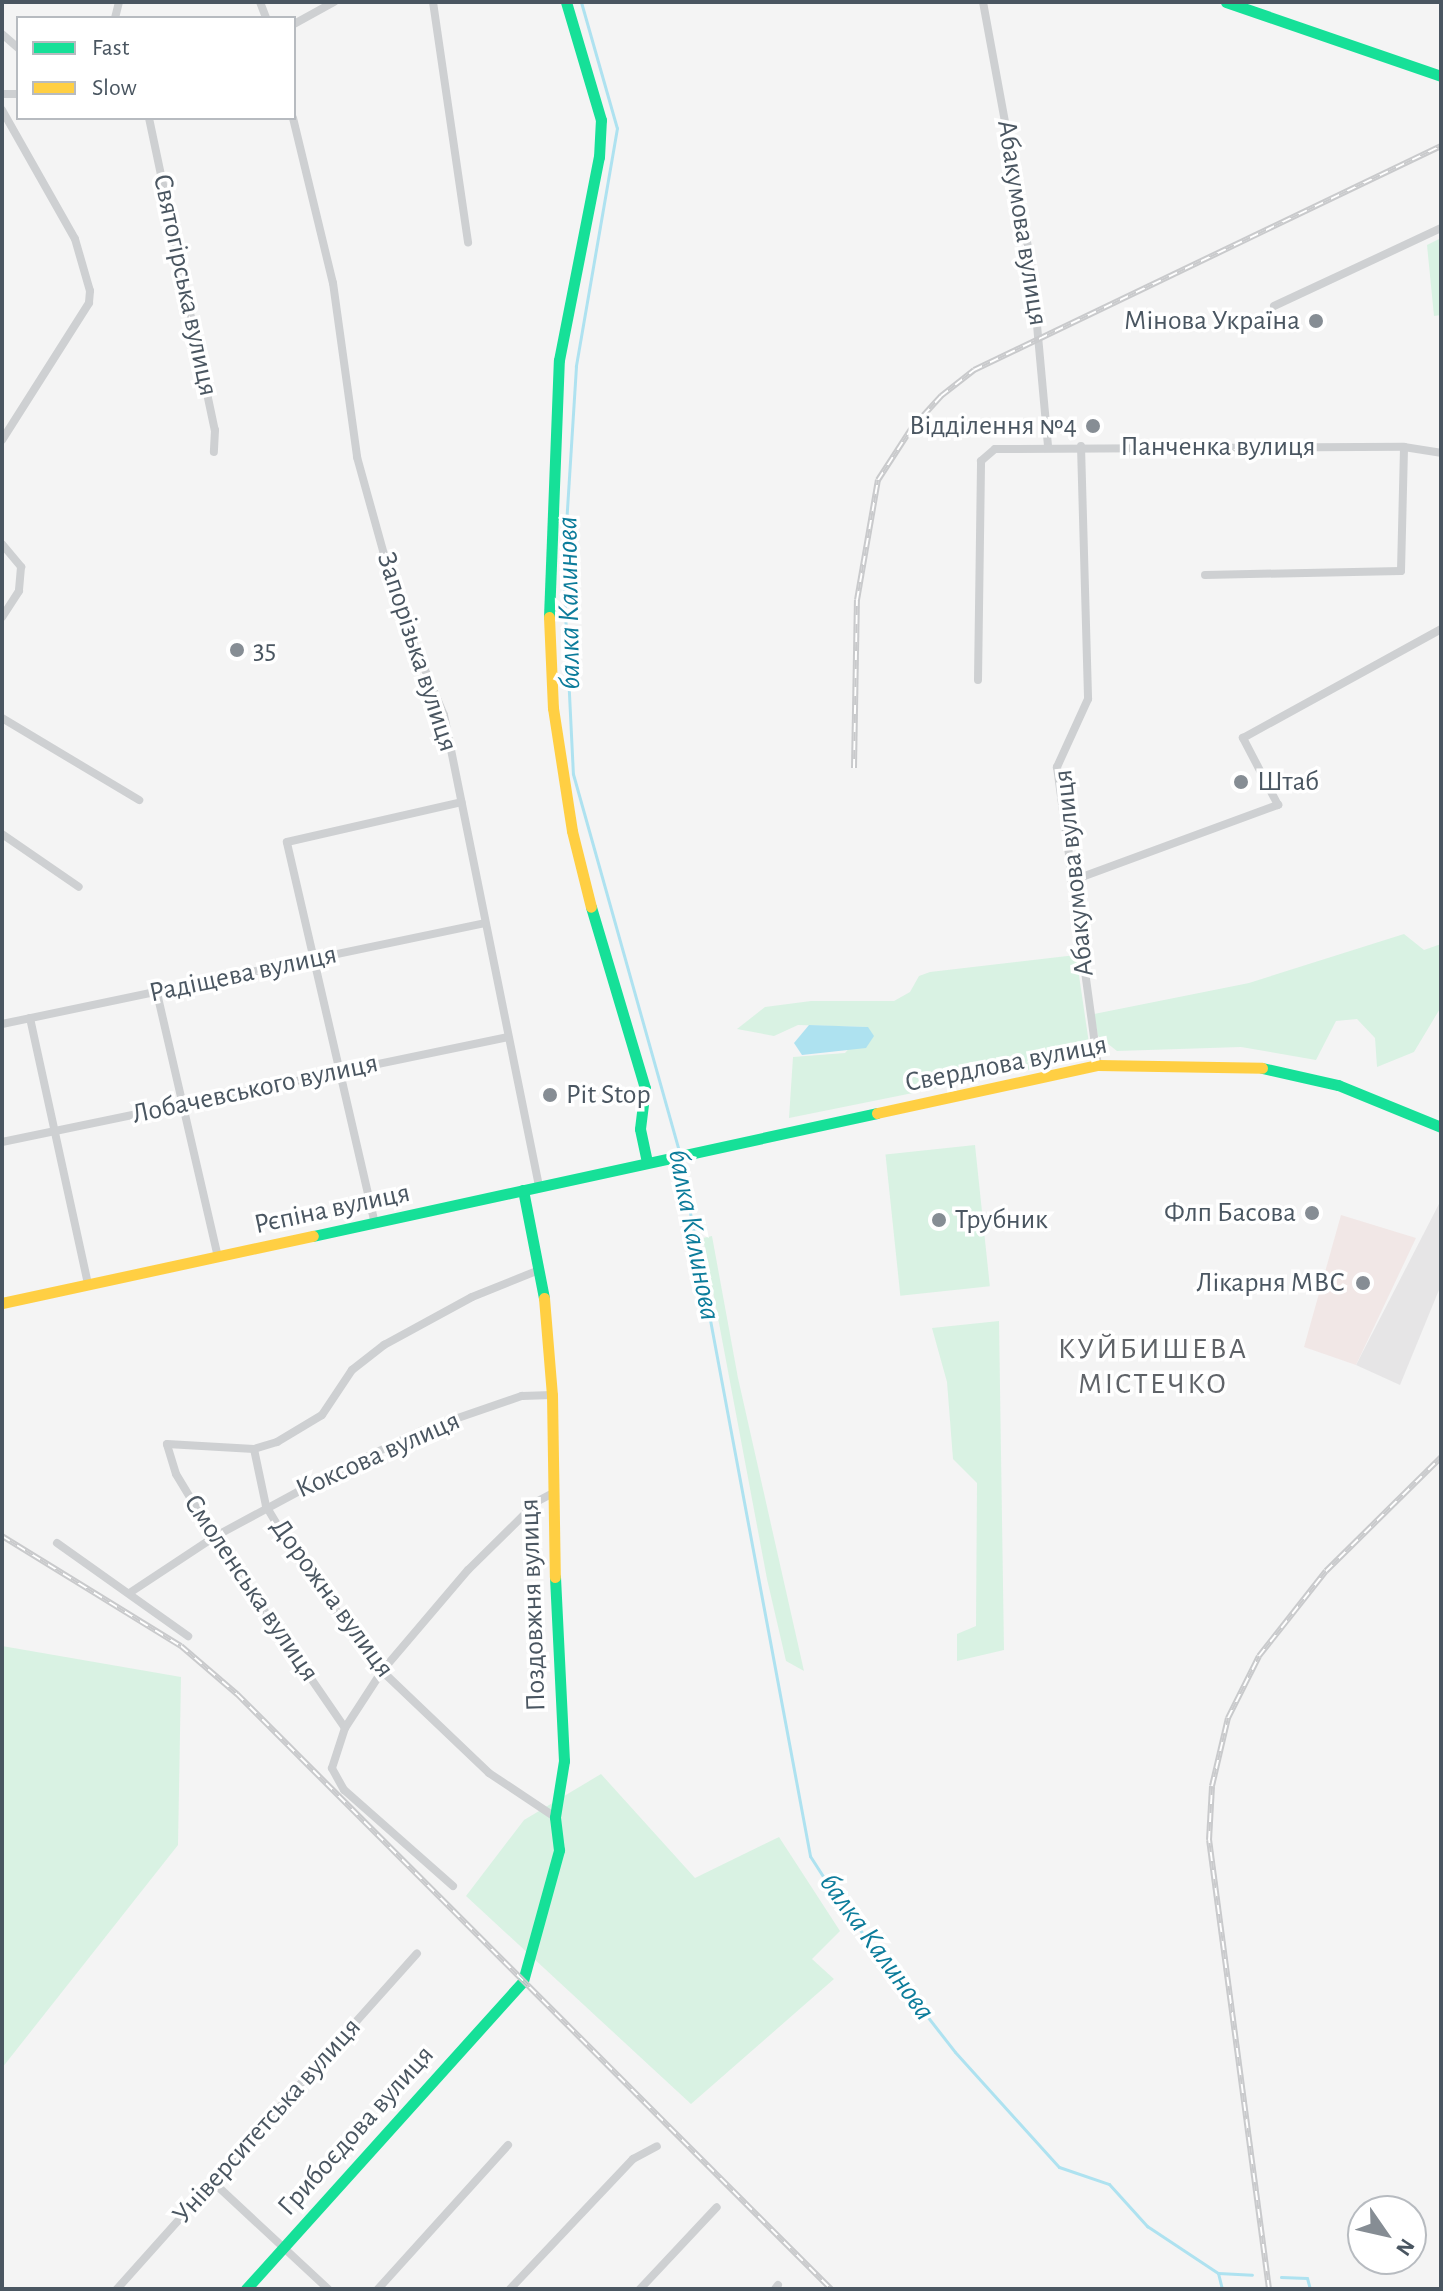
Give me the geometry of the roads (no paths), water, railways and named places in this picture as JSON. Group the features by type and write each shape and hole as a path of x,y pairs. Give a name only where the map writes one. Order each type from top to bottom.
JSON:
{"street":[{"path":"296,23 334,2"},
{"path":"433,2 468,242"},
{"path":"566,2 601,120 599,157 559,360 547,577 553,708 572,831 604,958 645,1088 640,1129 647,1162"},
{"name":"Абакумова вулиця","path":"983,2 1032,270 1048,445"},
{"path":"1226,2 1441,76"},
{"path":"2,110 75,239 90,277 89,303 2,440"},
{"name":"Святогірська вулиця","path":"149,120 215,430 214,452"},
{"name":"Запорізька вулиця","path":"293,120 333,283 357,457 399,608 444,715 539,1187"},
{"path":"1274,306 1441,228"},
{"name":"Панченка вулиця","path":"978,680 981,461 995,449 1048,445 1404,447 1441,453"},
{"name":"Абакумова вулиця","path":"1081,446 1088,699 1057,767 1098,1065"},
{"path":"1205,575 1401,571 1404,447"},
{"path":"2,544 20,562 19,591 2,617"},
{"path":"1071,881 1278,805 1243,738 1441,629"},
{"path":"2,718 139,800"},
{"path":"375,1224 287,842 461,802"},
{"path":"2,834 79,887"},
{"name":"Радіщева вулиця","path":"2,1024 484,923"},
{"path":"157,993 218,1257"},
{"path":"30,1018 88,1285"},
{"name":"Лобачевського вулиця","path":"2,1142 508,1037"},
{"name":"Свердлова вулиця","path":"670,1155 1098,1065 1267,1068 1338,1085 1441,1127"},
{"name":"Рєпіна вулиця","path":"2,1303 375,1224 670,1155"},
{"name":"Поздовжня вулиця","path":"501,2005 523,1981 534,1950 559,1850 555,1817 564,1761 556,1655 552,1395 539,1270 523,1190"},
{"path":"254,1449 322,1415 352,1370 384,1345 472,1297 539,1270"},
{"name":"Коксова вулиця","path":"131,1592 266,1506 423,1430 522,1396 552,1395"},
{"name":"Смоленська вулиця","path":"254,1449 167,1444 176,1474 214,1537 345,1728"},
{"name":"Дорожна вулиця","path":"254,1449 266,1506 299,1561 382,1671 489,1773 555,1817"},
{"path":"453,1886 344,1790 332,1768 345,1728 382,1671 468,1570 538,1501 553,1493"},
{"path":"57,1543 131,1592 188,1636"},
{"name":"Університетська вулиця","path":"117,2289 417,1953"},
{"name":"Грибоєдова вулиця","path":"246,2289 501,2005"},
{"path":"378,2289 508,2145"},
{"path":"510,2289 633,2159 657,2146"},
{"path":"213,2182 328,2289"},
{"path":"640,2289 717,2207"}],"water":[{"path":"809,1025 868,1027 874,1036 866,1048 802,1055 794,1043"}],"waterway":[{"name":"балка Калинова","path":"581,2 617,128 576,366 563,571 573,774 679,1151"},
{"name":"балка Калинова","path":"680,1159 810,1856 846,1912 955,2052 1059,2167 1109,2184 1147,2226 1218,2273 1252,2275"},
{"path":"1218,2273 1222,2289"},
{"name":"балка Калинова","path":"1281,2277 1307,2278 1310,2289"}],"railway":[{"path":"854,768 857,600 878,480 911,429 941,396 974,370 1441,146"},
{"path":"1269,2289 1209,1840 1212,1786 1228,1718 1259,1656 1326,1571 1441,1457"},
{"path":"2,1536 181,1646 237,1694 831,2289"}],"place":[{"name":"Мінова Україна","path":"1316,321"},
{"name":"Відділення №4","path":"1093,426"},
{"name":"35","path":"237,650"},
{"name":"Штаб","path":"1241,782"},
{"name":"Pit Stop","path":"550,1095"},
{"name":"Флп Басова","path":"1312,1213"},
{"name":"Трубник","path":"939,1220"},
{"name":"Лікарня МВС","path":"1363,1283"}],"district":[{"name":"КУЙБИШЕВА МІСТЕЧКО","path":"1153,1366"}]}
